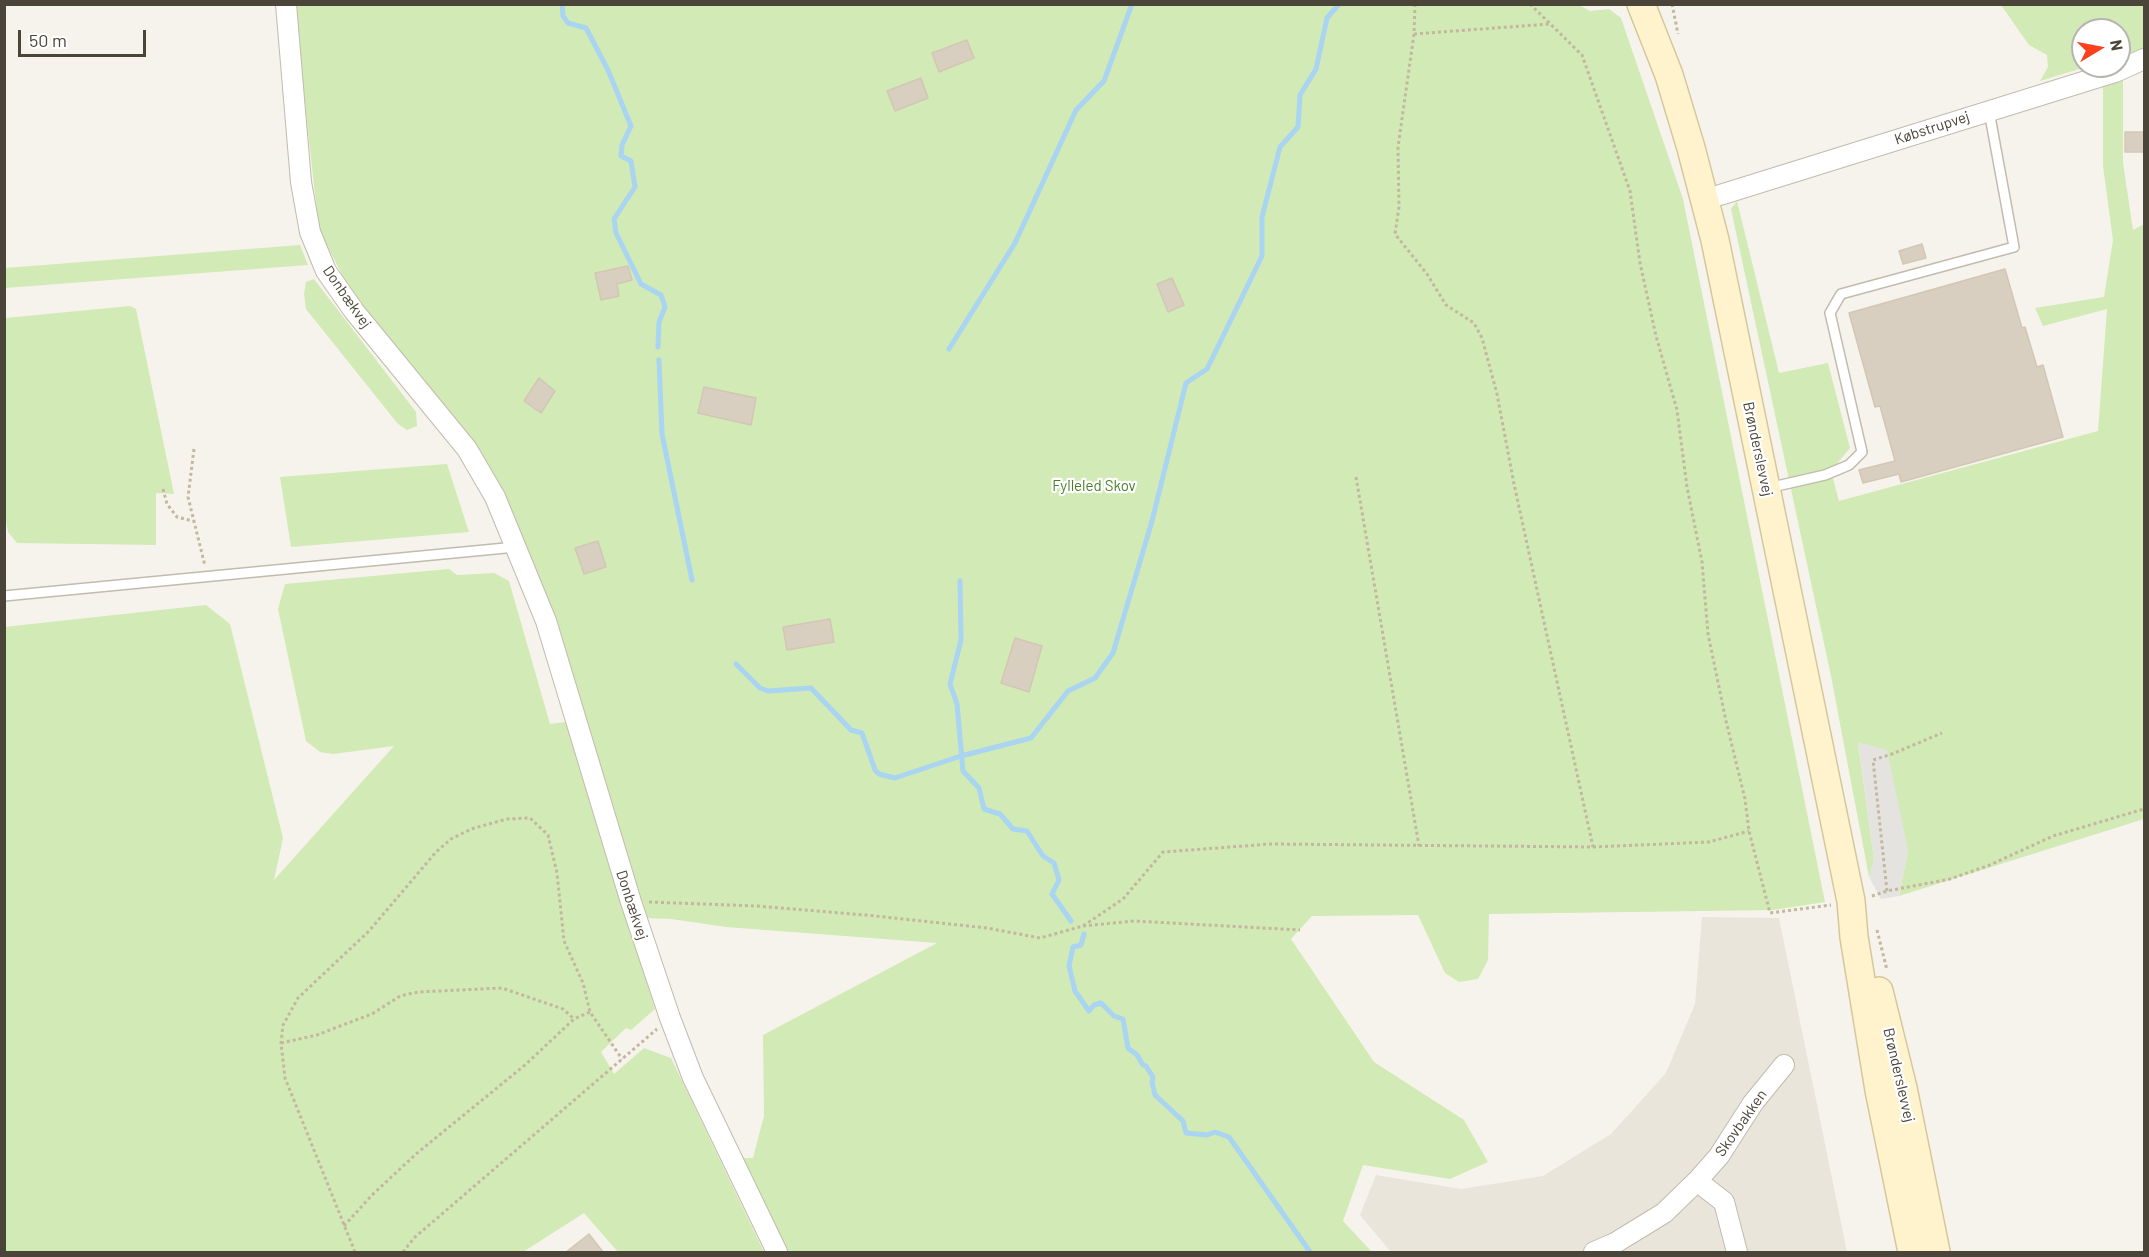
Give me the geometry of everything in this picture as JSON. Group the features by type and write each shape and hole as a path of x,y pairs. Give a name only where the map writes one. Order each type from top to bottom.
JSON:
{"main road":[{"name":"Brønderslevvej","path":"1641,4 1669,75 1713,231 1851,901 1854,937 1879,1090 1912,1252"},
{"name":"Brønderslevvej","path":"1851,901 1864,934 1903,1088 1936,1252"}],"street":[{"name":"Donbækvej","path":"286,4 302,182 310,232 326,270 354,311 467,449 495,497 546,621 631,902 669,1018 693,1078 777,1252"},
{"name":"Købstrupvej","path":"1720,195 2115,72 2145,59"},
{"name":"Skovbakken","path":"1594,1252 1615,1243 1664,1213 1697,1181 1719,1156 1753,1103 1784,1065"},
{"path":"1697,1181 1724,1202 1737,1252"}],"lane":[{"path":"1766,489 1825,475 1849,465 1862,452 1830,313 1841,294 2014,247 1989,110"},
{"path":"4,596 516,547"}],"path":[{"path":"1415,4 1414,34 1398,147 1399,207 1395,234 1426,274 1446,305 1474,323 1482,338 1497,394 1514,484 1593,847"},
{"path":"1530,4 1582,55 1630,191 1640,263 1656,336 1677,410 1687,487 1702,562 1708,634 1745,800 1749,831 1770,913 1851,901 1887,891 1950,879 1990,865 2053,836 2145,809"},
{"path":"1414,34 1549,24"},
{"path":"194,449 188,497 207,576"},
{"path":"1356,477 1419,846"},
{"path":"163,489 167,504 177,517 194,521"},
{"path":"1887,891 1872,760 1942,733"},
{"path":"355,1252 285,1078 280,1043 283,1025 298,998 369,931 436,852 451,839 471,829 507,819 530,818 548,835 557,873 564,941 583,983 590,1012 622,1059"},
{"path":"1083,926 1123,899 1163,852 1271,844 1593,847 1709,842 1749,831"},
{"path":"631,902 757,906 866,915 987,928 1040,938 1083,926 1134,921 1300,930"},
{"path":"280,1043 332,1029 372,1014 400,996 418,992 502,988 563,1009 574,1019"},
{"path":"344,1226 372,1194 416,1154 525,1065 574,1019 590,1012"},
{"path":"403,1252 414,1238 669,1018"}],"shaded area":[{"path":"1858,742 1887,750 1908,850 1899,896 1881,899 1869,877 1874,859"},
{"path":"1702,917 1779,918 1847,1252 1391,1252 1360,1215 1376,1175 1461,1189 1543,1176 1611,1134 1666,1073 1695,1004"}],"green space":[{"name":"Fylleled Skov","path":"1577,4 1590,11 1609,9 1621,18 1683,199 1825,902 1773,910 1489,914 1488,960 1478,979 1459,982 1445,973 1418,915 1312,916 1291,939 1374,1062 1464,1120 1488,1162 1450,1179 1363,1165 1343,1221 1372,1252 787,1252 741,1158 753,1158 764,1116 763,1035 937,943 726,927 671,919 645,918 554,615 508,503 468,437 352,294 319,230 294,5"},
{"path":"2001,5 2144,5 2144,49 2131,53 2131,18 2071,18 2071,72 2040,81 2048,67 2047,55 2029,45"},
{"path":"2123,78 2123,163 2133,230 2144,224 2144,819 1899,896 1908,850 1858,743 1874,859 1869,877 1831,676 1731,209 1737,201 1779,373 1828,363 1850,448 1831,471 1839,501 2098,431 2107,309 2043,326 2035,308 2104,297 2113,240 2103,166 2103,81"},
{"path":"300,245 308,265 5,288 5,268"},
{"path":"314,279 416,412 417,426 407,430 398,424 306,309 304,294 306,282"},
{"path":"130,306 136,309 174,494 156,493 156,545 17,543 8,532 5,515 5,318"},
{"path":"447,464 469,532 291,547 280,477"},
{"path":"449,569 457,575 494,573 509,581 550,724 566,722 655,1009 631,1030 626,1028 601,1052 614,1074 644,1048 671,1058 764,1252 618,1252 584,1213 523,1252 5,1252 4,627 206,605 230,624 283,838 274,880 394,746 333,754 320,752 306,741 278,609 285,584"}],"building":[{"path":"967,40 974,58 939,72 932,53"},
{"path":"921,78 928,98 895,111 887,91"},
{"path":"2125,132 2145,132 2145,152 2125,152"},
{"path":"1922,244 1926,258 1903,264 1899,251"},
{"path":"628,266 632,280 617,284 619,296 601,300 595,273"},
{"path":"2005,269 2022,328 2025,327 2037,367 2043,365 2063,437 1901,482 1899,474 1863,483 1859,470 1895,461 1880,406 1875,407 1849,313"},
{"path":"1172,278 1184,305 1168,312 1157,284"},
{"path":"539,378 555,391 541,413 524,401"},
{"path":"704,387 756,398 751,425 698,413"},
{"path":"598,541 606,567 584,574 575,548"},
{"path":"830,619 834,642 787,650 783,627"},
{"path":"1015,638 1042,646 1029,692 1001,683"},
{"path":"589,1234 603,1252 566,1252"}],"waterway":[{"path":"562,4 563,16 568,23 586,28 608,70 631,126 622,145 621,156 631,161 635,187 614,219 616,233 641,284 661,295 665,307 659,322 658,347"},
{"path":"949,349 1015,243 1076,110 1104,81 1132,4"},
{"path":"736,664 760,688 768,691 811,688 851,730 862,733 875,770 879,774 895,778 961,756 1031,738 1068,691 1095,678 1113,653 1152,521 1186,383 1207,369 1262,256 1262,217 1280,147 1298,127 1300,95 1316,69 1327,18 1339,4"},
{"path":"659,360 662,434 692,580"},
{"path":"960,581 961,640 950,684 957,704 963,771 979,788 984,809 1000,814 1013,829 1027,831 1043,856 1054,863 1059,880 1052,894 1071,921"},
{"path":"1084,934 1081,945 1073,947 1069,966 1075,991 1089,1011 1094,1005 1101,1003 1114,1016 1123,1019 1128,1048 1137,1055 1153,1077 1155,1095 1183,1121 1186,1133 1207,1135 1215,1132 1229,1137 1310,1252"}]}
